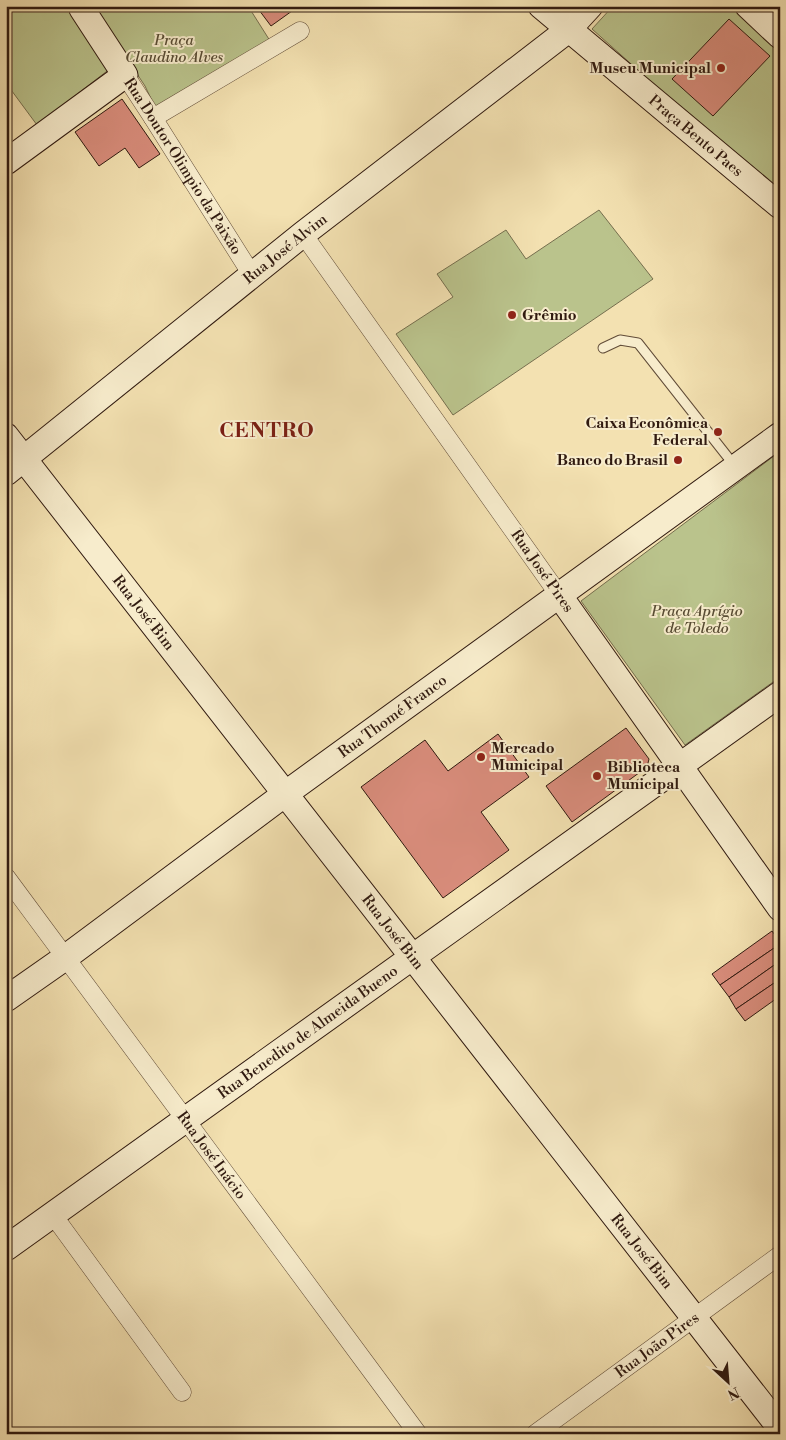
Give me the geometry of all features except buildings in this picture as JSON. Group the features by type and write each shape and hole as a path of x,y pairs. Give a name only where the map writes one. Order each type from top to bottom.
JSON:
{"street":[{"name":"Praça Bento Paes","path":"541,6 780,206"},
{"path":"568,30 590,6"},
{"path":"748,6 780,36"},
{"name":"Rua Doutor Olimpio da Paixão","path":"83,7 252,275"},
{"name":"Rua José Alvim","path":"15,466 303,234 568,30"},
{"path":"153,118 300,31"},
{"path":"6,162 125,75"},
{"name":"Rua José Pires","path":"303,234 780,908"},
{"name":"Rua José Bim","path":"6,436 15,466 285,794 780,1428"},
{"name":"Rua Thomé Franco","path":"6,999 559,595 779,438"},
{"name":"Rua Benedito de Almeida Bueno","path":"6,1248 780,694"},
{"name":"Rua José Inácio","path":"6,877 418,1434"},
{"path":"53,1215 182,1392"},
{"name":"Rua João Pires","path":"534,1434 780,1254"}],"lane":[{"path":"603,348 620,340 638,343 736,467"}],"green space":[{"path":"6,6 65,6 111,68 37,125 6,83"},
{"name":"Praça Claudino Alves","path":"107,6 248,6 272,44 156,109 145,86 97,13"},
{"path":"613,6 738,6 780,44 780,197 592,29"},
{"name":"Grêmio","path":"599,210 653,279 453,415 396,334 453,297 437,274 506,230 526,259"},
{"name":"Praça Aprígio de Toledo","path":"774,456 780,463 780,677 685,745 581,601"}],"place":[{"name":"Museu Municipal","path":"721,68"},
{"name":"Grêmio","path":"512,315"},
{"name":"Caixa Econômica Federal","path":"718,432"},
{"name":"Banco do Brasil","path":"678,460"},
{"name":"Mercado Municipal","path":"481,757"},
{"name":"Biblioteca Municipal","path":"597,776"}],"district":[{"name":"CENTRO","path":"267,431"}]}
